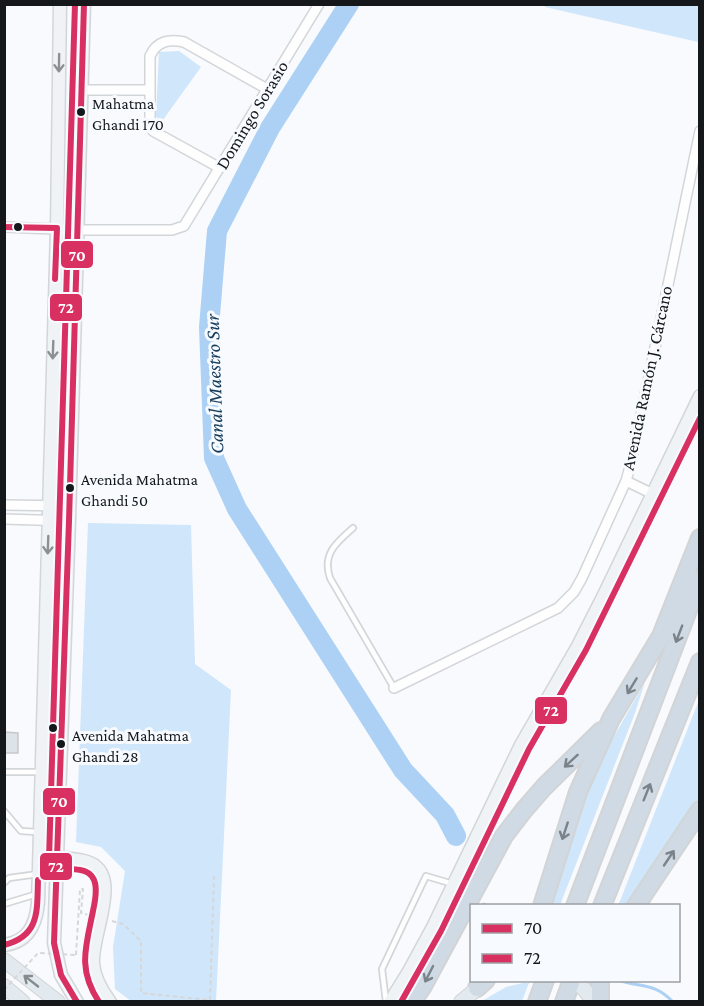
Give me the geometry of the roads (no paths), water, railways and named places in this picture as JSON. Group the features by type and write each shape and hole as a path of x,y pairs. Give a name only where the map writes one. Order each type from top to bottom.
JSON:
{"highway":[{"path":"543,904 578,792 611,719 661,636 699,538"},
{"path":"576,904 699,579"},
{"path":"603,904 699,662"},
{"path":"412,1002 423,986 504,836 534,797 583,750 611,719"},
{"path":"637,904 699,810"},
{"path":"537,1002 545,982"},
{"path":"564,1002 572,982"},
{"path":"600,982 600,1002"}],"main road":[{"path":"4,945 18,942 32,930 37,917 57,228 60,4"},
{"path":"77,1002 61,975 54,943 84,4"},
{"path":"388,1002 408,973 515,756 578,646 699,396"},
{"path":"38,874 58,858 90,863 101,872 106,886 93,963 99,987 110,1002"},
{"path":"4,960 58,1002"},
{"path":"574,982 584,989 594,1002"},
{"path":"461,1002 484,983"},
{"path":"4,986 23,1002"}],"street":[{"name":"Domingo Sorasio","path":"78,230 172,230 184,226 319,4"},
{"path":"220,168 153,131 148,122 150,56 158,44 168,41 184,42 267,89"},
{"path":"82,90 149,90"},
{"name":"Avenida Ramón J. Cárcano","path":"394,688 546,615 566,601 582,578 626,481 699,131"},
{"path":"4,227 78,230"},
{"path":"626,481 652,494"},
{"path":"4,505 69,506"},
{"path":"4,519 69,521"}],"lane":[{"path":"353,528 337,542 328,556 327,567 330,578 394,688"},
{"path":"4,772 40,772"},
{"path":"4,811 21,831 39,832"},
{"path":"4,873 9,878"},
{"path":"4,883 9,878 38,874"},
{"path":"388,1002 382,969 426,876 453,884"},
{"path":"4,904 38,894"}],"waterway":[{"name":"Canal Maestro Sur","path":"349,4 270,128 217,231 209,327 214,458 237,509 403,770 445,815 456,836"},
{"name":"Canal Maestro Sur","path":"626,982 653,988 673,1002"}],"place":[{"name":"Mahatma Ghandi 170","path":"81,112"},
{"name":"Avenida Mahatma Ghandi 50","path":"70,488"},
{"name":"Avenida Mahatma Ghandi 28","path":"61,744"}]}
